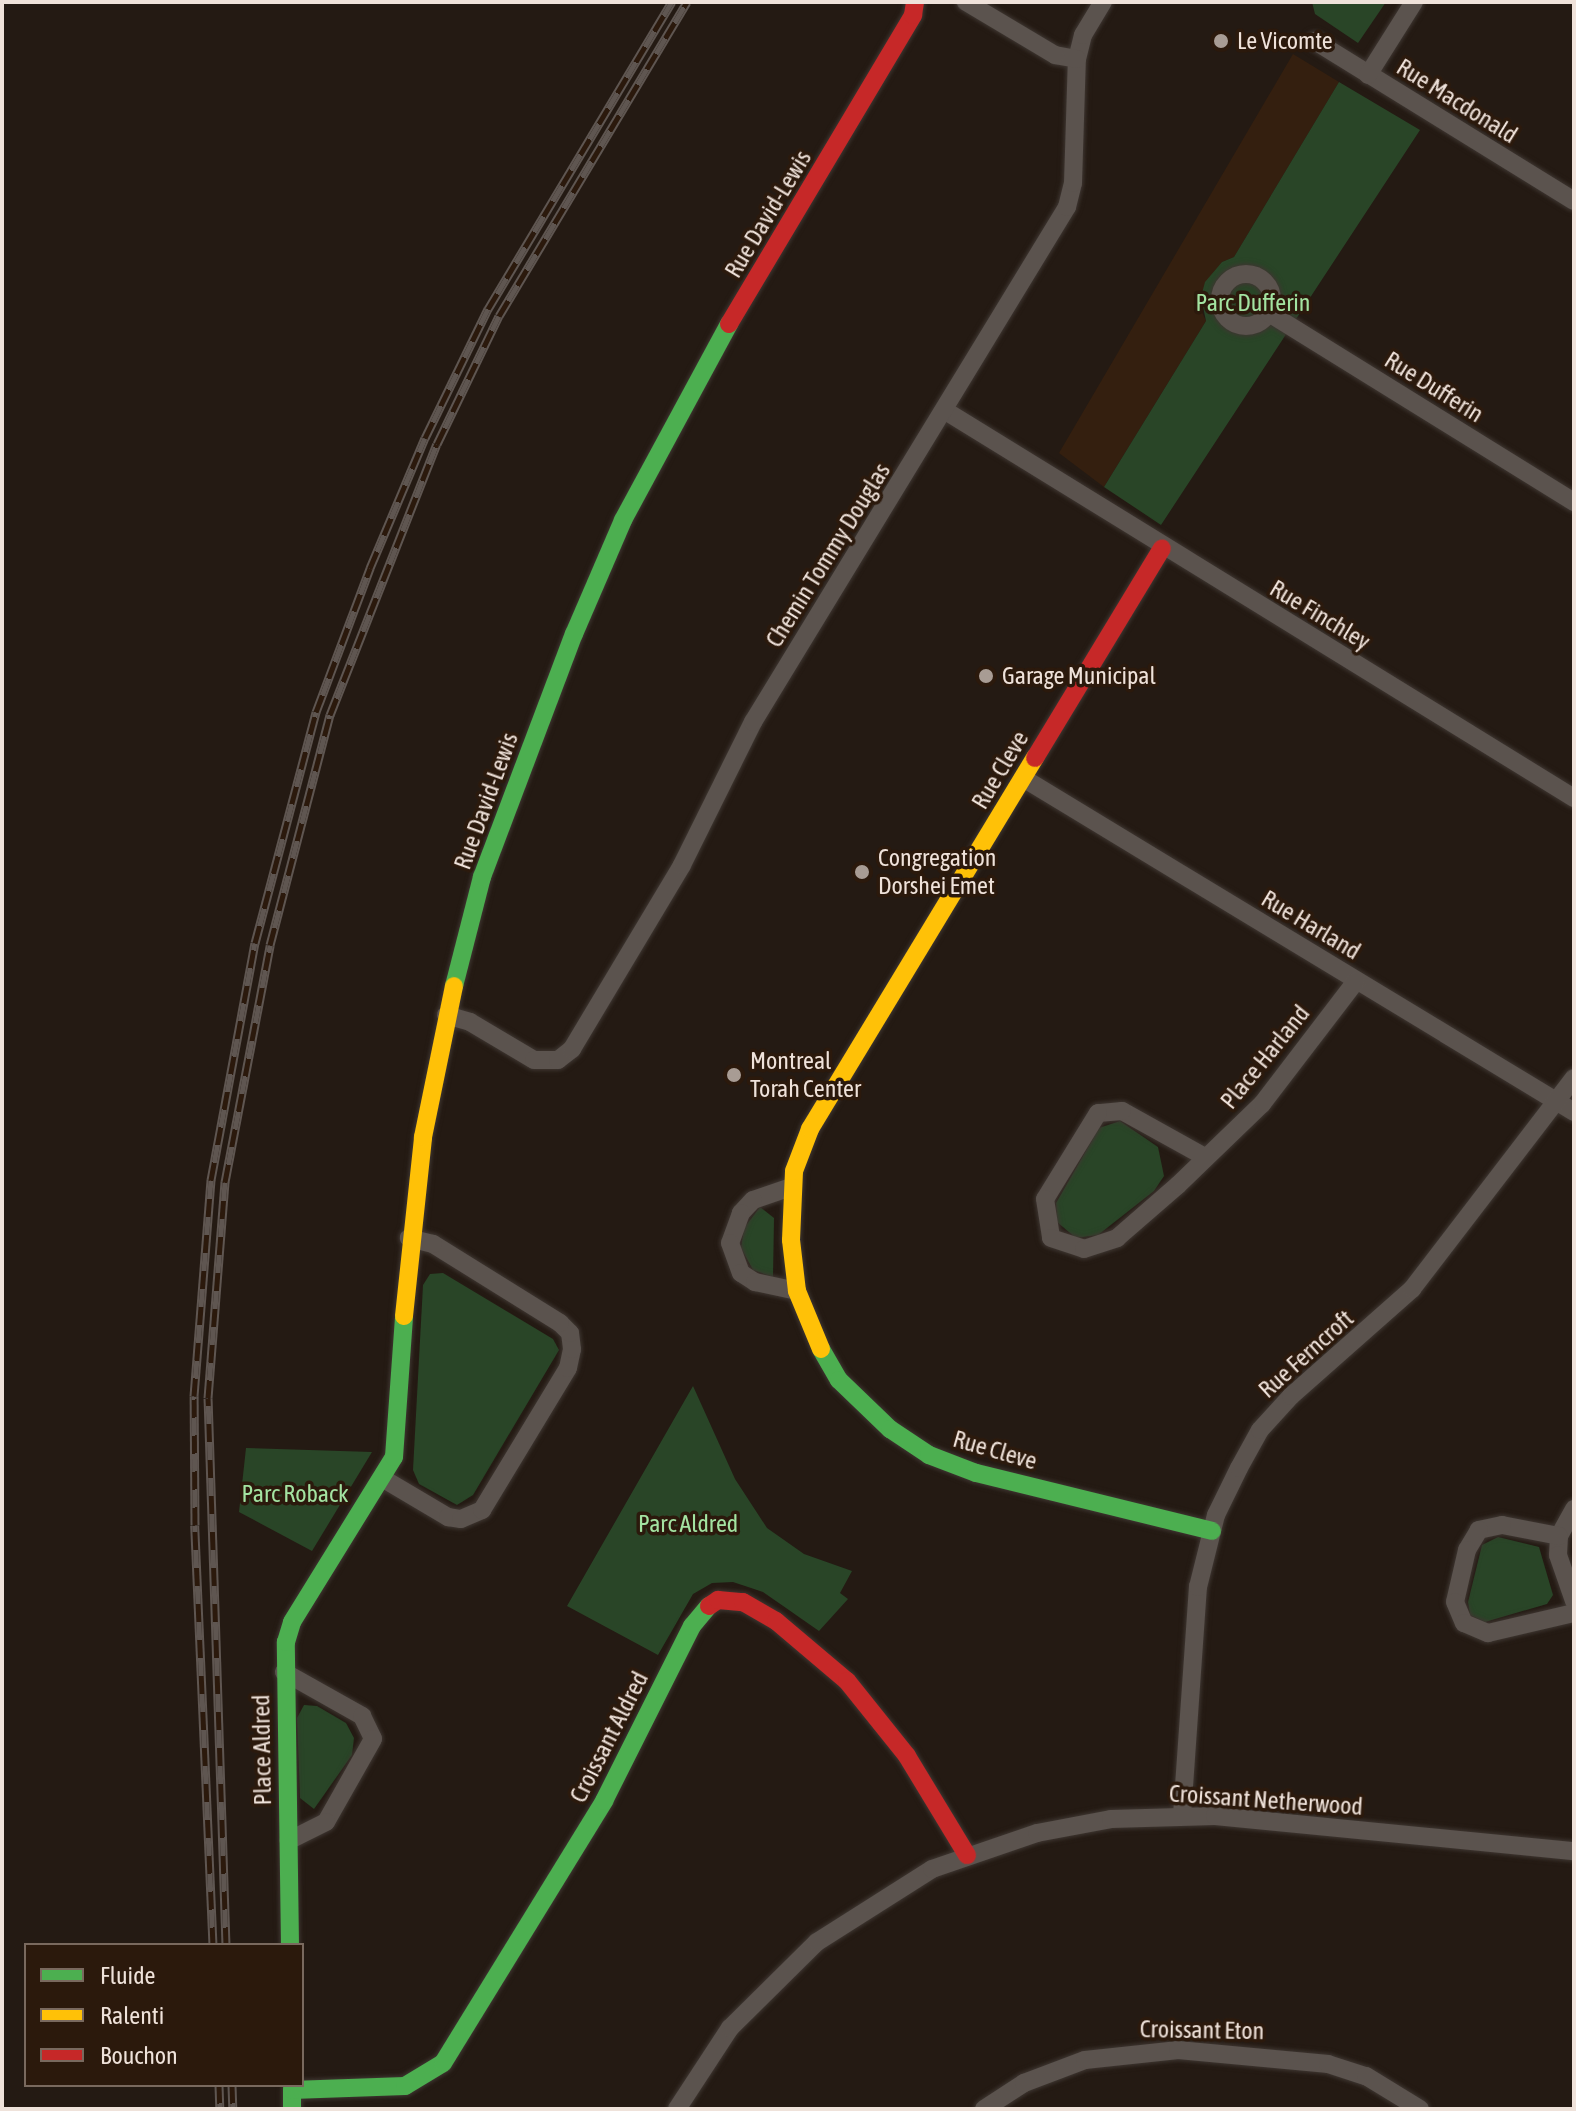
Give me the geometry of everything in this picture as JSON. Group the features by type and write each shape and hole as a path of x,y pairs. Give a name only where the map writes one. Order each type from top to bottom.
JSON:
{"street":[{"name":"Rue David-Lewis","path":"284,1672 292,1622 382,1478 396,1444 409,1238 446,1015 494,843 610,550 695,382 913,15 915,2"},
{"path":"966,2 1055,55 1077,59"},
{"name":"Chemin Tommy Douglas","path":"446,1015 470,1022 534,1060 558,1060 572,1049 682,865 753,722 1067,207 1073,183 1077,59 1083,35 1103,2"},
{"path":"1368,75 1414,2"},
{"name":"Rue Macdonald","path":"1315,41 1574,201"},
{"name":"Rue Dufferin","path":"1269,313 1574,502"},
{"name":"Rue Finchley","path":"944,410 1162,548 1574,798"},
{"name":"Rue Cleve","path":"1162,548 810,1129 791,1187 797,1291 839,1380 874,1417 929,1455 976,1473 1212,1531"},
{"name":"Rue Harland","path":"1023,778 1574,1112"},
{"name":"Place Harland","path":"1205,1157 1122,1111 1098,1113 1045,1199 1051,1238 1075,1248 1101,1246 1205,1157 1262,1104 1356,981"},
{"name":"Rue Ferncroft","path":"1182,1815 1193,1613 1212,1531 1260,1430 1291,1396 1412,1289 1574,1078"},
{"path":"791,1187 753,1200 741,1213 730,1243 741,1273 755,1282 797,1291"},
{"path":"382,1478 448,1517 461,1519 482,1510 568,1368 572,1349 570,1333 560,1323 433,1244 409,1238"},
{"path":"1574,1509 1559,1536 1560,1573 1574,1601"},
{"path":"1559,1536 1502,1525 1479,1530 1467,1550 1455,1602 1464,1623 1488,1633 1574,1613"},
{"name":"Croissant Aldred","path":"292,2095 393,2088 425,2078 443,2063 604,1801 692,1626 701,1611 718,1600 743,1602 776,1621 847,1681 907,1756 967,1855"},
{"name":"Place Aldred","path":"284,1672 362,1716 373,1739 326,1822 288,1841"},
{"name":"Place Aldred","path":"284,1672 290,1943"},
{"name":"Croissant Netherwood","path":"677,2109 730,2028 790,1965 900,1885 967,1855 1073,1825 1182,1815 1574,1851"},
{"name":"Croissant Eton","path":"984,2109 1024,2083 1085,2060 1178,2050 1328,2064 1366,2076 1420,2109"}],"shaded area":[{"path":"1293,54 1339,82 1234,257 1222,262 1202,312 1206,321 1104,487 1059,453"}],"green space":[{"path":"1312,2 1386,2 1358,43 1315,14"},
{"name":"Parc Dufferin","path":"1339,82 1420,130 1161,525 1104,487 1206,321 1201,297 1205,282 1222,262 1234,257"},
{"path":"1120,1121 1158,1147 1164,1176 1154,1191 1098,1235 1076,1238 1057,1222 1056,1203 1099,1128"},
{"path":"760,1207 774,1218 773,1277 753,1270 741,1248 744,1228"},
{"path":"443,1273 553,1339 559,1350 473,1495 457,1505 419,1484 413,1470 423,1285 430,1274"},
{"name":"Parc Aldred","path":"693,1386 735,1479 767,1528 804,1554 852,1571 840,1593 848,1599 819,1631 763,1592 733,1582 712,1583 693,1594 658,1655 567,1606"},
{"name":"Parc Roback","path":"246,1448 372,1452 312,1551 239,1512"},
{"path":"1498,1537 1539,1547 1553,1595 1547,1604 1485,1622 1470,1615 1468,1602 1482,1545"},
{"path":"304,1705 317,1706 346,1723 354,1738 352,1755 314,1809 300,1798 297,1718"}],"railway":[{"path":"213,1943 195,1525 194,1396 211,1180 255,943 316,712 370,568 425,438 488,309 672,2"},
{"path":"226,1943 208,1398 225,1182 270,945 330,715 437,444 499,316 687,2"},
{"path":"219,2087 220,2109"},
{"path":"232,2087 233,2109"}],"traffic: fast":[{"path":"454,986 482,877 574,634 623,520 729,324"},
{"path":"290,1943 286,1642 292,1622 394,1457 404,1316"},
{"path":"821,1349 839,1380 890,1429 929,1455 976,1473 1212,1531"},
{"path":"292,2109 292,2090 405,2086 443,2063 604,1801 692,1626 709,1606"}],"traffic: slow":[{"path":"821,1349 797,1291 791,1240 794,1171 810,1129 1035,758"},
{"path":"404,1316 423,1137 454,986"}],"traffic: jam":[{"path":"729,324 913,15 915,2"},
{"path":"1035,758 1162,548"},
{"path":"709,1606 718,1600 743,1602 776,1621 847,1681 907,1756 967,1855"}],"place":[{"name":"Le Vicomte","path":"1221,41"},
{"name":"Garage Municipal","path":"986,676"},
{"name":"Congregation Dorshei Emet","path":"862,872"},
{"name":"Montreal Torah Center","path":"734,1075"}]}
